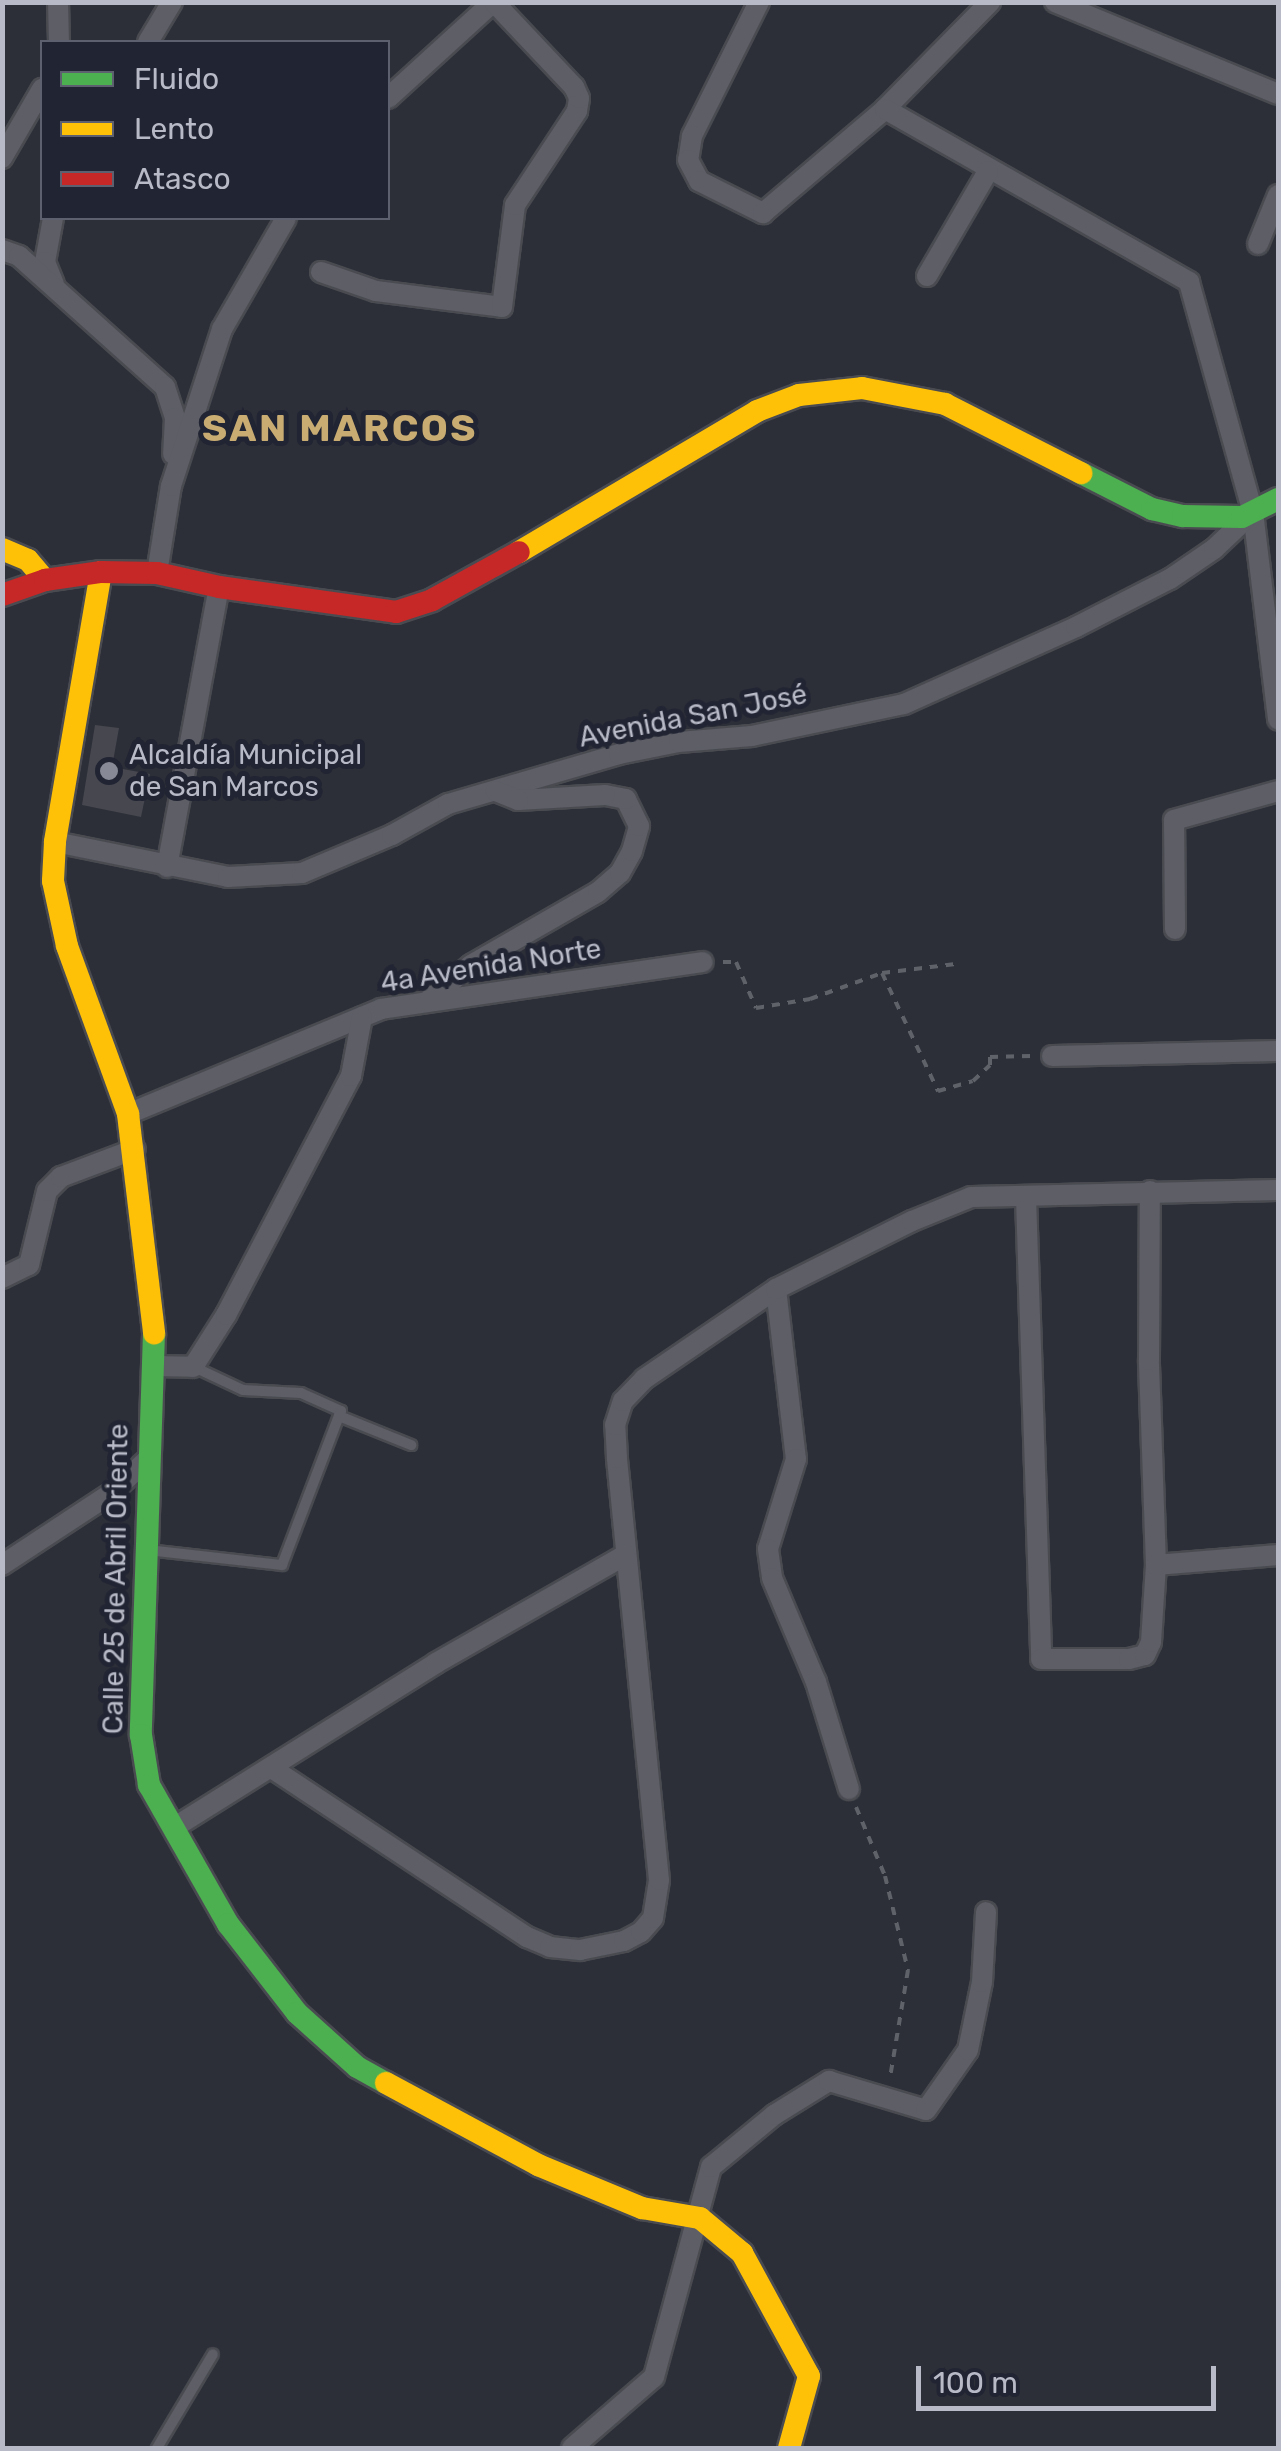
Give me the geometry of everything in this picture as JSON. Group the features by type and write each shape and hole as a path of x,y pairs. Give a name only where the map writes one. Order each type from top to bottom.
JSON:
{"street":[{"path":"58,2 59,40"},
{"path":"149,40 172,2"},
{"path":"321,272 376,291 502,307 515,205 576,111 579,98 574,87 493,2 390,96"},
{"path":"759,2 692,136 688,160 699,181 764,213 885,109 990,2"},
{"path":"1056,2 1278,94"},
{"path":"2,158 40,92"},
{"path":"885,109 988,171 1190,282 1253,512 1278,718"},
{"path":"927,276 988,171"},
{"path":"1258,244 1278,194"},
{"path":"53,220 45,262 58,295"},
{"path":"171,486 222,329 285,220"},
{"path":"2,250 19,256 164,387 175,418 171,486 157,573"},
{"path":"2,595 45,580 100,572 157,573 218,588 396,612 432,600 757,412 799,395 862,388 946,404 1152,508 1242,518 1278,499"},
{"path":"1253,512 1278,519"},
{"name":"Avenida San José","path":"55,842 228,876 302,873 392,835 448,804 619,754 680,742 752,736 904,704 1076,627 1170,579 1214,549 1253,512"},
{"path":"2,550 28,560 45,580"},
{"name":"Calle 25 de Abril Oriente","path":"100,572 55,842 53,881 66,946 128,1114 135,1149 154,1328 146,1460 148,1550 141,1735 149,1785 228,1924 298,2013 358,2067 538,2165 642,2208 700,2218 742,2252 809,2376 788,2448"},
{"path":"167,867 218,588"},
{"path":"1174,929 1174,820 1278,791"},
{"path":"430,1000 471,966 598,892 620,873 632,851 639,826 626,798 518,800 496,792"},
{"name":"4a Avenida Norte","path":"128,1114 362,1016 430,1000 703,962"},
{"path":"154,1366 193,1367 331,1118 351,1076 362,1016"},
{"path":"1052,1056 1278,1051"},
{"path":"2,1278 29,1264 47,1191 61,1177 135,1149"},
{"path":"1026,1198 1041,1660 1145,1655 1151,1642 1156,1565 1149,1360 1150,1190"},
{"path":"273,1769 527,1937 550,1947 580,1950 624,1941 641,1932 653,1918 658,1880 625,1555 616,1425 623,1401 644,1379 776,1289 912,1221 971,1197 1278,1190"},
{"path":"776,1289 796,1459 768,1549 772,1578 816,1682 849,1789"},
{"path":"2,1566 110,1494 146,1460"},
{"path":"176,1827 436,1663 625,1555"},
{"path":"1156,1565 1278,1555"},
{"path":"572,2448 654,2377 711,2166 774,2115 829,2082 926,2110 968,2050 982,1982 986,1912"}],"lane":[{"path":"148,1550 282,1565 341,1411 301,1393 243,1390 193,1367"},
{"path":"339,1416 410,1445"},
{"path":"157,2448 212,2354"}],"path":[{"path":"703,962 736,962 756,1008 810,999 882,973 955,964"},
{"path":"882,973 938,1090 972,1082 990,1064 990,1057 1052,1056"},
{"path":"849,1789 885,1876 908,1970 886,2098"}],"building":[{"name":"Alcaldía Municipal de San Marcos","path":"95,725 119,728 112,767 150,774 141,817 82,805"}],"traffic: fast":[{"path":"1081,473 1152,509 1183,516 1242,517 1278,499"},
{"path":"154,1333 141,1735 149,1785 228,1924 297,2013 357,2067 386,2083"}],"traffic: slow":[{"path":"519,552 757,411 799,395 862,388 945,404 1081,473"},
{"path":"2,549 28,560 45,580"},
{"path":"101,572 55,842 53,881 67,946 128,1114 154,1333"},
{"path":"386,2083 538,2165 642,2208 700,2218 742,2253 809,2376 789,2448"}],"traffic: jam":[{"path":"2,595 45,580 101,572 157,573 219,587 396,612 432,600 519,552"}],"place":[{"name":"Alcaldía Municipal de San Marcos","path":"109,771"}],"district":[{"name":"SAN MARCOS","path":"340,429"}]}
